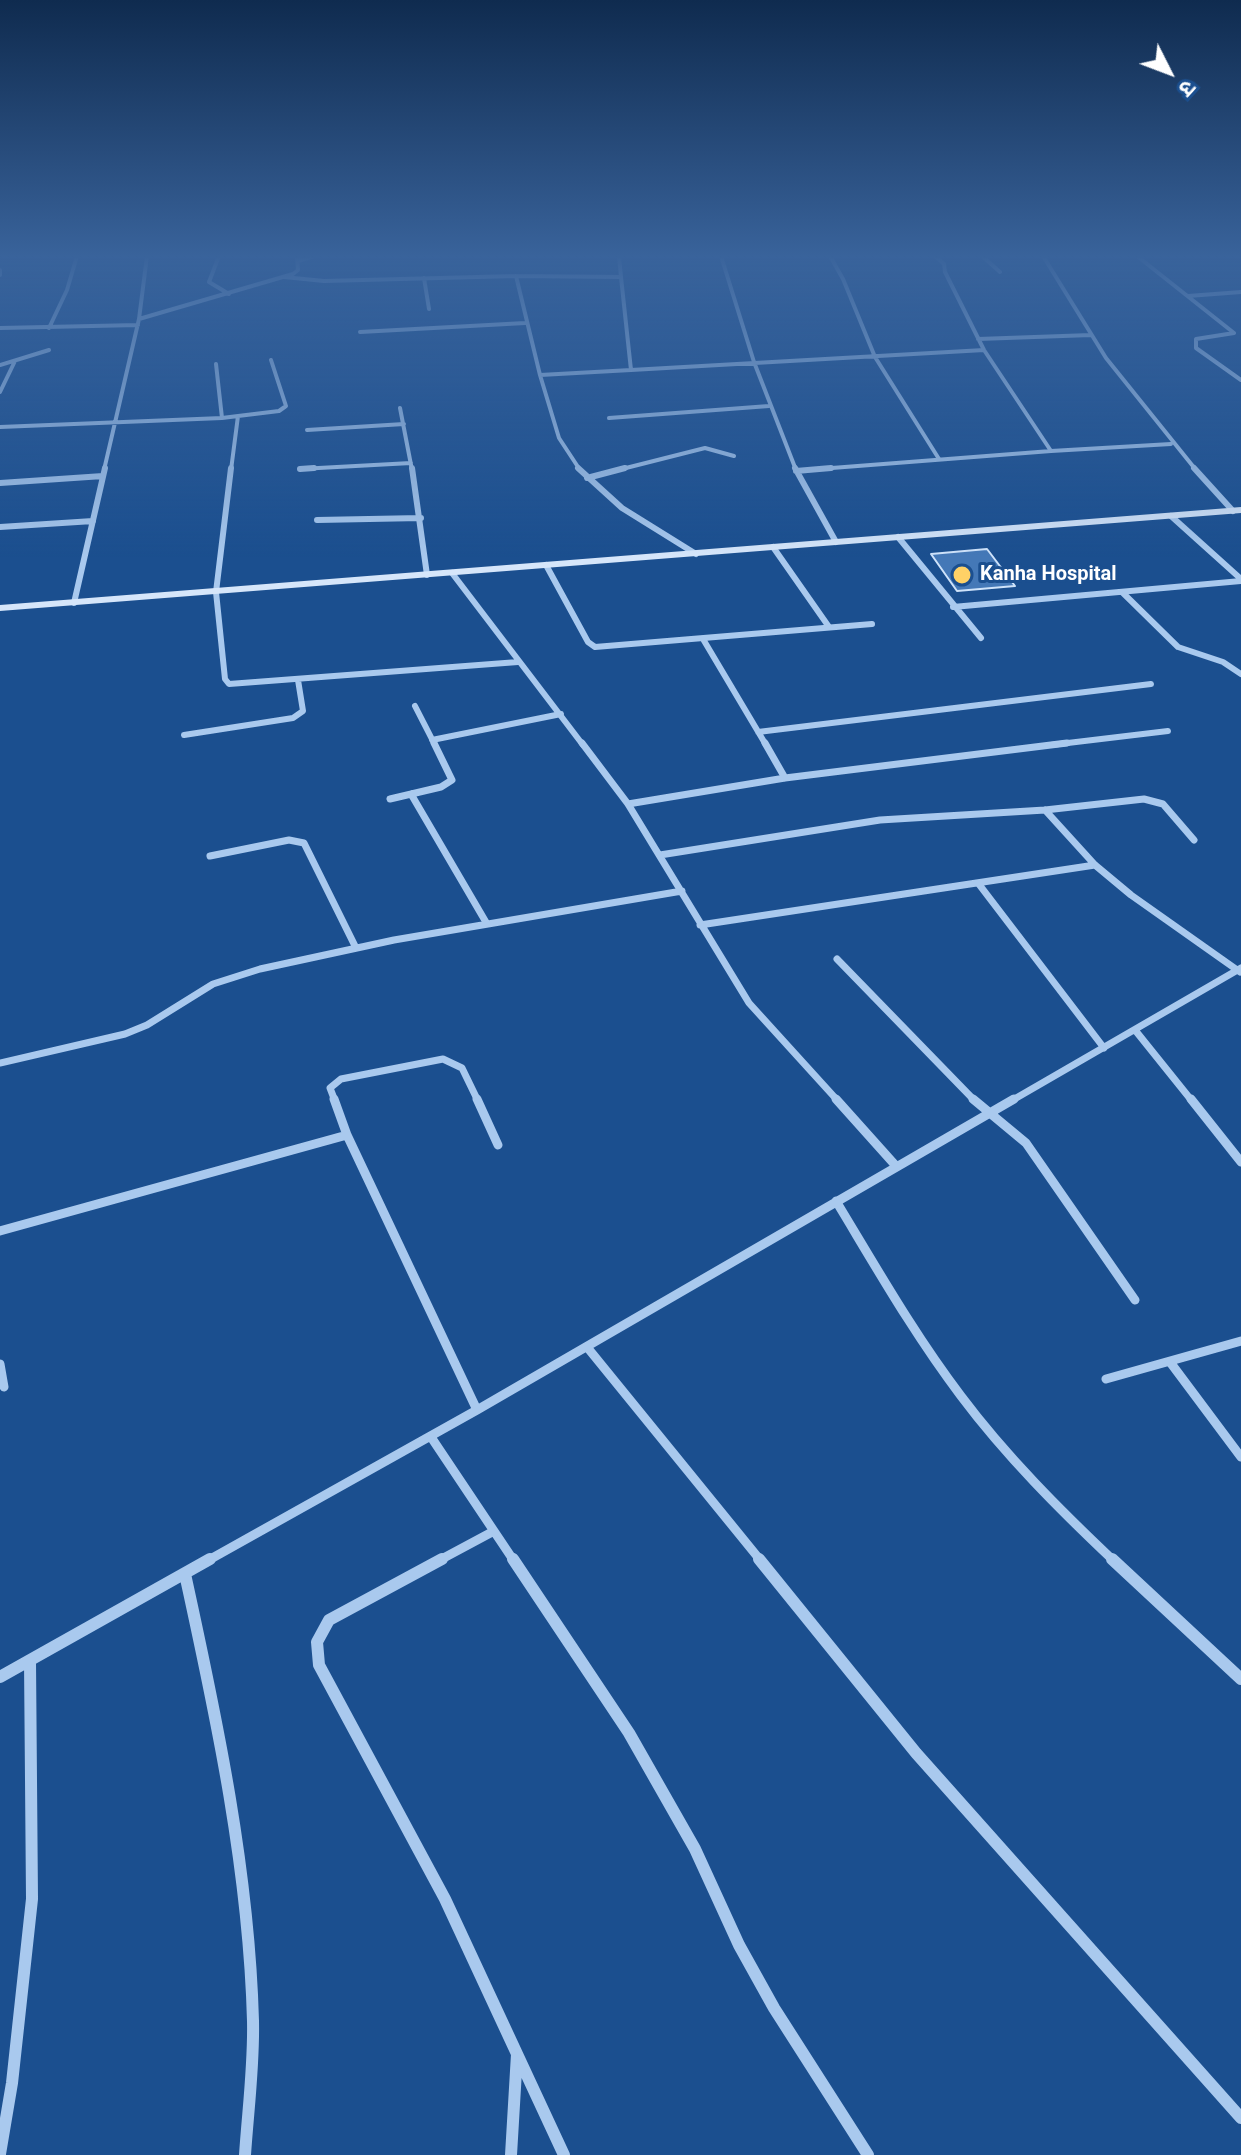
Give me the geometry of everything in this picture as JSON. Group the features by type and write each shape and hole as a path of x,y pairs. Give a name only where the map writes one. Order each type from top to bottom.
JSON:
{"main road":[{"path":"0,608 1237,510"}],"street":[{"path":"0,365 29,357"},
{"path":"74,603 130,357"},
{"path":"535,357 561,442 587,478 696,554"},
{"path":"630,357 631,370"},
{"path":"752,357 796,471 836,542"},
{"path":"875,357 939,459"},
{"path":"540,375 882,357"},
{"path":"988,357 1051,451"},
{"path":"1107,357 1171,444 1237,510"},
{"path":"1208,357 1241,380"},
{"path":"0,427 222,418 285,409 271,360"},
{"path":"0,392 15,361"},
{"path":"216,364 222,418"},
{"path":"609,418 769,406"},
{"path":"400,408 421,518 427,575"},
{"path":"238,416 216,592 225,679 229,684 518,662"},
{"path":"307,430 404,424"},
{"path":"796,471 1171,444"},
{"path":"587,478 705,448 734,456"},
{"path":"300,469 411,463"},
{"path":"0,483 103,476"},
{"path":"1171,516 1241,580"},
{"path":"317,520 421,518"},
{"path":"0,527 93,521"},
{"path":"898,537 981,638"},
{"path":"773,547 829,627"},
{"path":"546,565 588,642 595,647 872,624"},
{"path":"452,573 628,804 729,974 769,1028 896,1166"},
{"path":"953,607 1241,580"},
{"path":"1123,593 1175,646 1221,659 1241,674"},
{"path":"703,639 785,778"},
{"path":"184,735 293,718 303,711 298,680"},
{"path":"758,732 1151,684"},
{"path":"390,799 441,787 452,780 415,706"},
{"path":"432,740 561,714"},
{"path":"628,804 785,778 1168,731"},
{"path":"411,794 487,924"},
{"path":"660,855 880,820 1045,810 1150,799 1163,804 1194,840"},
{"path":"0,1677 431,1437 1240,970 1149,909 1095,865 1045,810"},
{"path":"210,856 289,840 304,843 356,948"},
{"path":"700,925 1095,865"},
{"path":"978,883 1104,1048"},
{"path":"0,1063 125,1034 147,1025 189,996 224,980 356,948 682,891"},
{"path":"837,959 987,1114 1026,1143 1135,1300"},
{"path":"1135,1030 1241,1162"},
{"path":"477,1410 347,1135 330,1088 336,1082 443,1059 462,1068 498,1145"},
{"path":"0,1231 347,1135"},
{"path":"836,1201 953,1386 983,1424 1090,1539 1241,1679"},
{"path":"1106,1379 1241,1341"},
{"path":"587,1347 916,1753 1241,2118"},
{"path":"1170,1362 1241,1457"},
{"path":"0,1364 4,1387"},
{"path":"431,1437 629,1733 695,1849 739,1945 774,2008 868,2155"},
{"path":"494,1531 329,1620 317,1642 319,1665 445,1899 564,2155"},
{"path":"185,1574 213,1703 232,1825 253,2005 245,2155"},
{"path":"0,2154 12,2083 32,1899 30,1661"},
{"path":"511,2155 517,2053"}],"building":[{"path":"987,549 1015,586 957,591 931,554"}],"place":[{"name":"Kanha Hospital","path":"962,575"}]}
